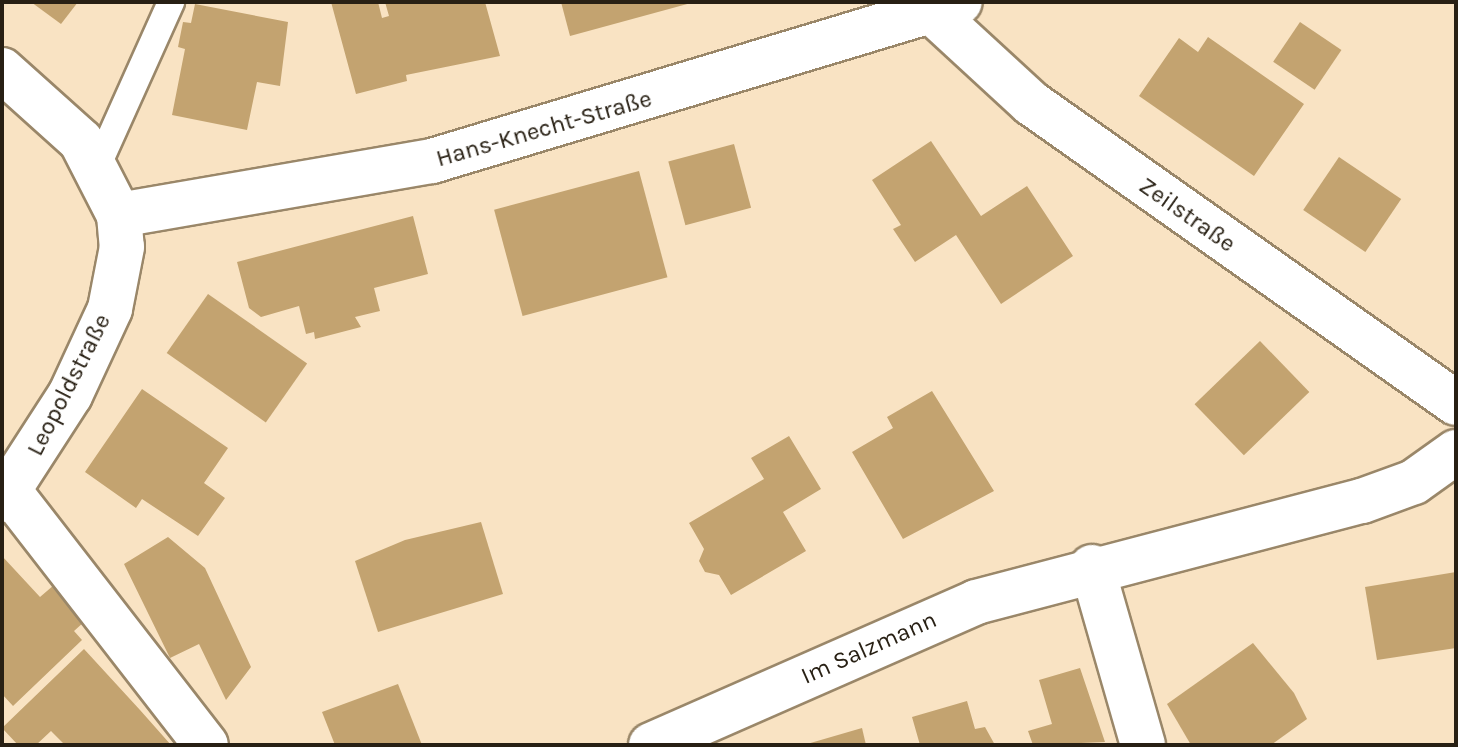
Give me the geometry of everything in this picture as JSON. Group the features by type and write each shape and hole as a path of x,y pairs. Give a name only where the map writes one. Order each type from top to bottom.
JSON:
{"street":[{"name":"Hans-Knecht-Straße","path":"119,215 432,161 945,7"},
{"name":"Zeilstraße","path":"945,7 1031,103 1456,403"},
{"path":"2,70 59,116 97,167 119,215"},
{"name":"Leopoldstraße","path":"6,495 70,395 110,309 122,247 119,215"},
{"name":"Im Salzmann","path":"651,745 976,602 1092,567 1362,501 1414,482 1456,452"},
{"path":"6,495 206,745"},
{"path":"1092,567 1143,745"}],"lane":[{"path":"97,167 171,2"}],"building":[{"path":"31,2 78,2 61,24"},
{"path":"331,2 378,2 382,18 389,16 385,2 485,2 500,56 406,75 407,81 356,94"},
{"path":"561,2 691,2 691,3 570,36"},
{"path":"195,4 288,22 280,86 257,82 247,130 172,115 185,49 178,47 183,22 191,23"},
{"path":"1300,22 1341,50 1315,90 1273,62"},
{"path":"1208,37 1304,104 1254,176 1139,96 1179,38 1198,52"},
{"path":"931,141 981,216 1027,186 1073,256 1001,304 956,235 915,262 893,229 901,225 872,180"},
{"path":"734,144 751,208 685,225 668,162"},
{"path":"1339,157 1401,199 1365,252 1303,210"},
{"path":"639,171 667,277 523,316 494,210"},
{"path":"413,216 428,274 374,288 380,311 355,317 361,327 315,339 314,332 306,334 299,306 261,317 249,308 237,262"},
{"path":"208,294 307,363 266,422 167,353"},
{"path":"1260,341 1309,392 1244,455 1195,404"},
{"path":"142,389 228,448 204,483 225,498 198,536 142,499 136,508 85,472"},
{"path":"932,391 994,491 903,539 852,452 893,428 887,417"},
{"path":"789,436 821,489 783,512 806,551 731,595 719,575 705,572 699,561 704,549 689,523 764,479 751,458"},
{"path":"481,522 503,594 378,632 355,561 405,540"},
{"path":"168,537 205,568 251,667 226,700 199,644 170,658 124,564"},
{"path":"2,556 40,597 54,585 84,622 74,631 82,640 13,706 2,694"},
{"path":"1456,572 1456,648 1377,660 1365,587"},
{"path":"1253,643 1294,693 1307,719 1271,745 1191,745 1167,704"},
{"path":"84,649 171,745 65,745 51,731 36,745 18,745 2,728"},
{"path":"1080,668 1105,742 1033,745 1028,731 1052,724 1039,680"},
{"path":"398,684 422,745 335,745 322,712"},
{"path":"967,701 975,729 985,727 995,745 920,745 912,717"},
{"path":"862,728 866,745 807,745 807,744"}]}
